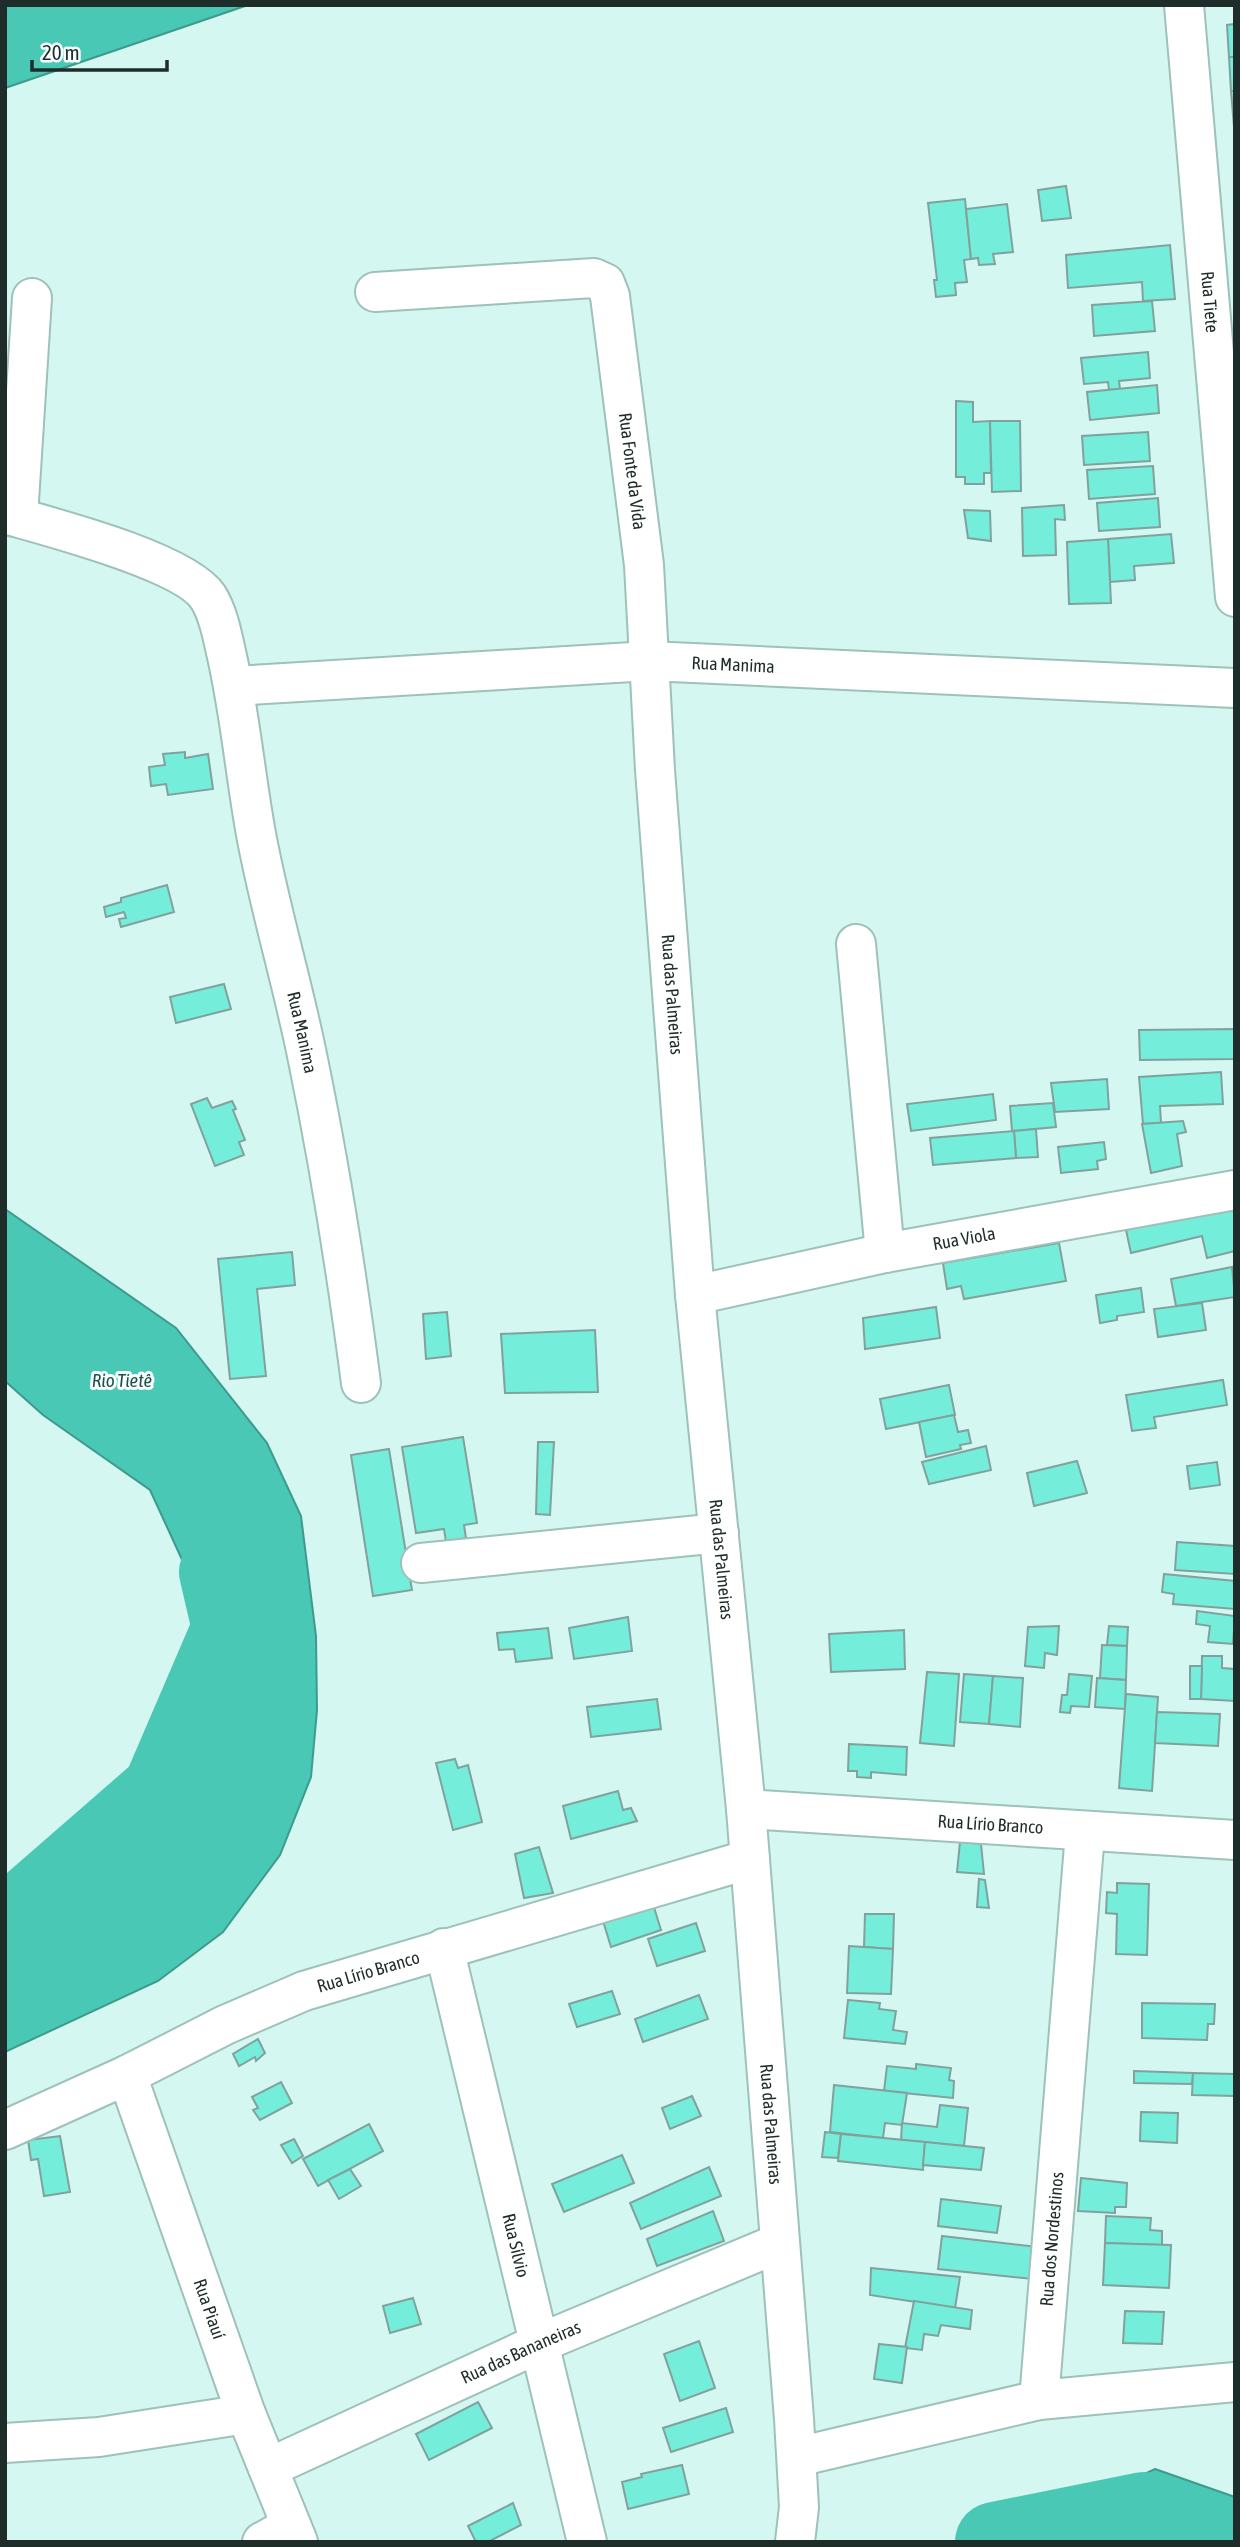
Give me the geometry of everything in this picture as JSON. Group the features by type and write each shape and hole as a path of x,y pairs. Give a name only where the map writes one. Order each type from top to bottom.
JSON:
{"street":[{"name":"Rua Tiete","path":"1184,5 1235,597"},
{"name":"Rua Fonte da Vida","path":"375,292 594,278 605,283 610,296 635,473 649,661"},
{"path":"12,516 32,298"},
{"name":"Rua Manima","path":"12,516 79,536 192,579 208,597 216,616 234,686 263,874 308,1058 333,1192 360,1383"},
{"name":"Rua Manima","path":"234,686 649,661 1235,688"},
{"name":"Rua das Palmeiras","path":"649,661 695,1295 746,1809 797,2457"},
{"path":"856,944 885,1254"},
{"name":"Rua Viola","path":"695,1295 885,1254 1235,1190"},
{"path":"421,1563 719,1532"},
{"name":"Rua Lírio Branco","path":"746,1809 1085,1833 1235,1840"},
{"name":"Rua dos Nordestinos","path":"1039,2400 1085,1833"},
{"name":"Rua Lírio Branco","path":"5,2130 127,2075 225,2025 304,1991 750,1859"},
{"name":"Rua Sílvio","path":"444,1948 587,2542"},
{"name":"Rua Piauí","path":"127,2075 246,2414 268,2468 284,2536"},
{"name":"Rua das Bananeiras","path":"268,2468 540,2343 779,2243"},
{"path":"795,2542 799,2507 797,2457 1039,2400 1235,2382"},
{"path":"5,2443 99,2437 246,2414"}],"water":[{"path":"5,5 248,5 5,88"},
{"name":"Rio Tietê","path":"5,1209 176,1328 267,1443 301,1516 316,1636 317,1710 311,1777 280,1855 223,1932 158,1981 5,2052 5,1929 185,1778 216,1696 184,1564 150,1490 43,1415 5,1381"},
{"path":"1155,2469 1235,2497 1235,2542 1019,2542 1021,2530"}],"building":[{"path":"1235,24 1235,57 1229,57 1227,25"},
{"path":"1229,57 1235,57 1235,91 1231,91"},
{"path":"1231,91 1235,91 1234,127"},
{"path":"1066,186 1071,218 1042,221 1038,190"},
{"path":"965,199 971,259 964,260 967,282 955,283 956,295 936,297 934,280 937,280 928,203"},
{"path":"1007,204 1013,252 993,254 995,264 979,265 978,258 971,259 966,209"},
{"path":"1170,245 1175,299 1143,301 1142,282 1068,288 1066,255"},
{"path":"1152,301 1155,331 1094,336 1092,305"},
{"path":"1148,352 1150,378 1119,381 1120,389 1109,390 1108,382 1084,384 1081,358"},
{"path":"1157,385 1159,413 1090,420 1087,392"},
{"path":"956,401 973,402 973,422 990,421 991,473 984,473 984,484 965,484 965,477 956,477"},
{"path":"990,421 1020,421 1021,491 992,492"},
{"path":"1148,432 1150,461 1084,465 1082,436"},
{"path":"1153,466 1155,494 1089,499 1087,470"},
{"path":"1158,498 1160,527 1099,531 1097,503"},
{"path":"1064,505 1065,520 1055,519 1056,555 1023,556 1022,508"},
{"path":"964,510 990,511 991,541 968,538"},
{"path":"1171,534 1174,563 1134,566 1135,580 1110,582 1108,539"},
{"path":"1108,539 1111,603 1069,604 1067,542"},
{"path":"185,752 185,758 208,754 213,789 168,795 166,784 151,786 149,767 165,765 163,754"},
{"path":"167,885 174,912 121,927 119,919 126,918 124,912 106,917 104,907 121,902 121,898"},
{"path":"224,984 231,1009 176,1023 170,997"},
{"path":"1234,1029 1234,1059 1140,1060 1139,1030"},
{"path":"1221,1072 1223,1104 1160,1106 1161,1123 1143,1124 1139,1077"},
{"path":"1107,1079 1109,1109 1055,1112 1051,1083"},
{"path":"993,1094 996,1120 911,1131 907,1104"},
{"path":"207,1098 212,1108 232,1101 245,1140 239,1142 244,1155 215,1166 191,1104"},
{"path":"1053,1103 1056,1127 1012,1131 1010,1106"},
{"path":"1183,1121 1186,1132 1177,1134 1182,1166 1151,1173 1142,1124"},
{"path":"1036,1129 1038,1157 1016,1158 1014,1131"},
{"path":"1014,1131 1016,1158 933,1165 930,1138"},
{"path":"1104,1142 1106,1159 1097,1161 1098,1169 1061,1173 1058,1147"},
{"path":"1235,1205 1235,1251 1207,1258 1202,1236 1131,1253 1126,1230"},
{"path":"1059,1243 1066,1281 964,1299 961,1286 947,1289 943,1263"},
{"path":"292,1252 295,1285 257,1289 266,1376 230,1379 218,1259"},
{"path":"1232,1267 1235,1297 1176,1306 1171,1279"},
{"path":"1141,1288 1144,1312 1117,1316 1117,1320 1100,1323 1096,1295"},
{"path":"1202,1303 1206,1330 1158,1337 1154,1309"},
{"path":"936,1307 940,1338 865,1349 863,1318"},
{"path":"447,1312 451,1356 426,1359 423,1314"},
{"path":"595,1330 598,1392 505,1393 501,1334"},
{"path":"1223,1380 1227,1405 1154,1417 1156,1428 1132,1431 1126,1395"},
{"path":"949,1385 955,1415 886,1429 880,1399"},
{"path":"954,1415 958,1432 968,1430 971,1443 960,1445 961,1449 926,1457 919,1422"},
{"path":"463,1437 477,1523 464,1525 466,1538 446,1542 444,1529 416,1533 402,1447"},
{"path":"538,1442 554,1442 550,1515 536,1514"},
{"path":"986,1446 991,1470 929,1484 922,1462"},
{"path":"389,1449 412,1590 373,1596 351,1455"},
{"path":"1077,1461 1087,1493 1034,1506 1027,1473"},
{"path":"1217,1462 1220,1485 1190,1489 1187,1466"},
{"path":"1177,1542 1235,1546 1235,1574 1175,1570"},
{"path":"1164,1574 1235,1581 1235,1609 1173,1604 1174,1594 1162,1592"},
{"path":"1197,1611 1235,1616 1233,1644 1208,1642 1210,1626 1196,1624"},
{"path":"628,1617 632,1651 574,1659 569,1628"},
{"path":"1059,1626 1057,1655 1045,1653 1044,1668 1025,1666 1028,1627"},
{"path":"1109,1626 1128,1627 1127,1646 1107,1645"},
{"path":"548,1628 552,1658 516,1662 514,1649 499,1650 497,1633"},
{"path":"904,1630 905,1669 831,1672 829,1634"},
{"path":"1102,1645 1127,1646 1126,1680 1100,1678"},
{"path":"1202,1656 1222,1656 1222,1668 1235,1669 1235,1701 1201,1699"},
{"path":"1190,1666 1202,1666 1201,1699 1190,1699"},
{"path":"927,1672 959,1674 954,1746 920,1743"},
{"path":"964,1674 993,1676 989,1724 960,1722"},
{"path":"1069,1674 1092,1676 1089,1707 1071,1706 1070,1713 1060,1712 1062,1695 1067,1695"},
{"path":"993,1676 1023,1678 1020,1727 989,1724"},
{"path":"1097,1678 1126,1680 1125,1709 1095,1707"},
{"path":"1126,1694 1158,1697 1152,1791 1119,1788"},
{"path":"657,1699 661,1729 591,1737 587,1707"},
{"path":"1157,1712 1220,1714 1218,1746 1155,1743"},
{"path":"849,1744 907,1747 906,1775 871,1772 871,1778 857,1777 857,1771 848,1771"},
{"path":"455,1759 458,1768 468,1765 482,1822 453,1830 436,1763"},
{"path":"618,1791 623,1810 631,1808 637,1821 571,1839 563,1806"},
{"path":"960,1842 981,1844 984,1874 957,1872"},
{"path":"539,1847 553,1893 524,1898 515,1854"},
{"path":"979,1879 985,1880 989,1908 977,1907"},
{"path":"1117,1883 1149,1884 1147,1955 1116,1954 1117,1914 1106,1913 1107,1892 1117,1893"},
{"path":"653,1904 661,1930 611,1947 603,1921"},
{"path":"865,1914 894,1914 893,1949 864,1947"},
{"path":"696,1923 705,1951 657,1966 648,1939"},
{"path":"849,1946 893,1949 891,1994 847,1993"},
{"path":"612,1991 620,2014 577,2027 569,2004"},
{"path":"699,1995 708,2019 643,2042 635,2019"},
{"path":"848,2000 880,2003 879,2009 896,2011 893,2030 907,2032 905,2044 844,2038"},
{"path":"1142,2003 1215,2004 1214,2024 1208,2024 1207,2040 1142,2038"},
{"path":"258,2039 265,2053 256,2061 255,2057 239,2066 233,2054"},
{"path":"916,2064 951,2068 949,2080 954,2081 953,2098 884,2091 887,2066 916,2069"},
{"path":"1134,2071 1193,2073 1192,2084 1134,2083"},
{"path":"1193,2073 1235,2074 1235,2096 1192,2095"},
{"path":"281,2082 292,2103 260,2120 253,2110 258,2108 252,2097"},
{"path":"834,2085 907,2093 902,2125 885,2123 883,2138 830,2132"},
{"path":"692,2096 701,2116 670,2129 662,2108"},
{"path":"940,2105 968,2108 964,2146 901,2140 902,2123 937,2127"},
{"path":"1141,2112 1178,2113 1177,2143 1140,2141"},
{"path":"369,2124 383,2151 318,2186 303,2159"},
{"path":"825,2132 841,2134 838,2158 822,2157"},
{"path":"841,2134 925,2142 923,2170 838,2161"},
{"path":"60,2136 70,2192 44,2196 38,2159 31,2160 28,2140"},
{"path":"294,2139 303,2156 292,2163 281,2145"},
{"path":"925,2142 984,2148 981,2170 923,2165"},
{"path":"622,2155 634,2183 564,2212 552,2184"},
{"path":"709,2167 721,2196 641,2229 630,2203"},
{"path":"350,2169 361,2186 339,2199 328,2180"},
{"path":"1081,2178 1127,2183 1126,2207 1115,2207 1115,2213 1078,2211"},
{"path":"941,2199 1001,2206 997,2233 938,2226"},
{"path":"713,2211 724,2241 657,2266 647,2239"},
{"path":"1106,2216 1151,2218 1150,2230 1162,2231 1162,2245 1105,2243"},
{"path":"942,2236 1037,2247 1033,2279 938,2269"},
{"path":"1105,2243 1171,2245 1169,2288 1103,2285"},
{"path":"871,2268 960,2277 955,2308 870,2295"},
{"path":"413,2298 421,2324 390,2333 383,2306"},
{"path":"914,2301 972,2310 970,2329 941,2325 938,2336 924,2334 922,2350 905,2348"},
{"path":"1125,2311 1164,2312 1162,2344 1123,2343"},
{"path":"699,2341 715,2388 680,2401 664,2354"},
{"path":"879,2344 907,2347 902,2383 874,2379"},
{"path":"478,2402 492,2428 429,2460 416,2434"},
{"path":"726,2408 733,2432 671,2452 663,2428"},
{"path":"682,2465 689,2494 628,2509 622,2482 642,2477 641,2474"},
{"path":"513,2503 521,2525 488,2542 476,2542 468,2526"}],"waterway":[{"name":"Rio Tietê","path":"5,1923 16,1918 162,1791 232,1628 219,1572"},
{"name":"Rio Tietê","path":"995,2542 1144,2512 1229,2542"}]}
